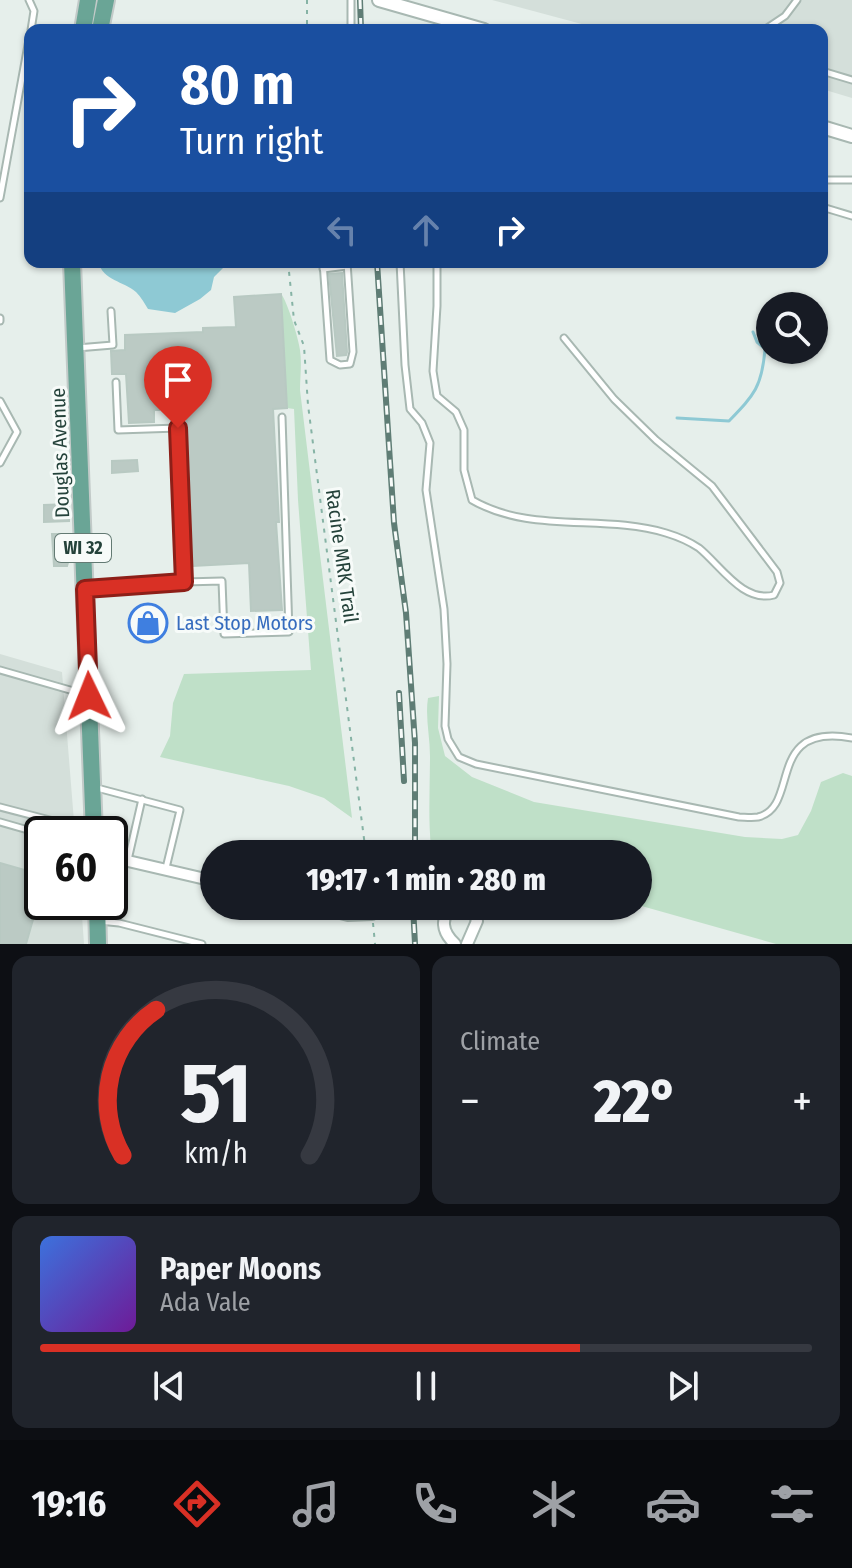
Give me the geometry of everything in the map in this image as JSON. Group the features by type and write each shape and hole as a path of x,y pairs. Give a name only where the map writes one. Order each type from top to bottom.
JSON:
{"main road":[{"path":"84,24 88,0"},
{"path":"101,24 106,0"},
{"name":"Douglas Avenue","path":"72,268 93,816"},
{"path":"98,921 98,944"}],"street":[{"path":"379,0 463,24"},
{"path":"828,129 852,136"},
{"path":"128,861 200,878"},
{"path":"444,920 445,931 455,944"},
{"path":"467,944 477,920"}],"lane":[{"path":"29,0 34,11 32,24"},
{"path":"351,0 351,24"},
{"path":"773,24 785,16 796,0"},
{"path":"0,198 24,65"},
{"path":"828,73 852,80"},
{"path":"828,180 852,180"},
{"path":"828,209 852,216"},
{"path":"323,268 330,360 340,365 350,364 353,352 347,268"},
{"path":"400,268 410,409 422,423 430,443 426,490 444,609 447,664 445,726 448,739 459,757 476,764 739,817 760,817 772,807 788,763 801,746 818,735 852,738"},
{"path":"437,268 433,371 437,396 456,412 464,430 464,470 472,500 490,511 523,518 639,526 668,533 697,546 745,591 764,598 774,595 780,583 777,572 712,486 656,440 614,399 564,338"},
{"path":"76,348 113,345 111,311"},
{"path":"116,382 118,430 178,428 184,582"},
{"path":"0,401 17,432 0,463"},
{"path":"85,589 222,581 224,634 289,632 282,417"},
{"path":"0,670 89,696"},
{"path":"92,787 180,810 165,869"},
{"path":"128,861 142,799"},
{"path":"0,807 32,816"},
{"path":"0,822 24,829"},
{"path":"98,921 119,923 202,944"}],"path":[{"path":"307,0 307,24"},
{"name":"Racine MRK Trail","path":"289,268 294,320 304,346 308,405 364,840"},
{"path":"373,920 375,944"}],"shaded area":[{"path":"492,0 852,0 852,98 828,91 828,24 582,24"},
{"path":"0,654 62,672 74,816 24,816 24,920 82,920 84,944 0,944"}],"green space":[{"path":"281,294 300,350 300,390 352,818 324,798 289,786 160,757 170,736 173,703 184,674 311,670 294,409 287,408"},
{"path":"439,696 438,728 445,756 472,777 534,802 745,837 782,839 798,835 821,782 843,773 852,776 852,944 776,944 652,909 652,840 431,840 428,698"}],"water":[{"path":"101,268 223,268 214,277 211,290 175,313 148,309 136,292"}],"building":[{"path":"342,273 347,352 346,355 337,356 329,274"},
{"path":"281,294 287,408 273,409 282,610 251,611 249,563 193,566 186,399 158,401 159,410 154,410 154,422 129,423 126,374 112,374 111,351 125,350 125,335 203,332 203,328 236,327 234,297"},
{"path":"137,460 138,471 112,473 112,461"},
{"path":"69,504 69,521 44,522 44,505"},
{"path":"52,534 71,534 67,566 54,566"},
{"name":"Last Stop Motors","path":"163,614 163,632 134,633 133,615"},
{"path":"0,863 24,870 24,920 33,920 26,944 0,944"}],"waterway":[{"path":"677,418 729,421 745,404 759,382 764,362 765,349 757,342 753,332"}],"railway":[{"path":"360,0 361,24"},
{"path":"377,268 394,523 406,613 415,743 415,840"},
{"path":"399,693 404,781"},
{"path":"414,920 415,944"}],"place":[{"name":"Last Stop Motors","path":"148,623"}],"route":[{"path":"89,696 85,589 184,582 178,428"}]}
